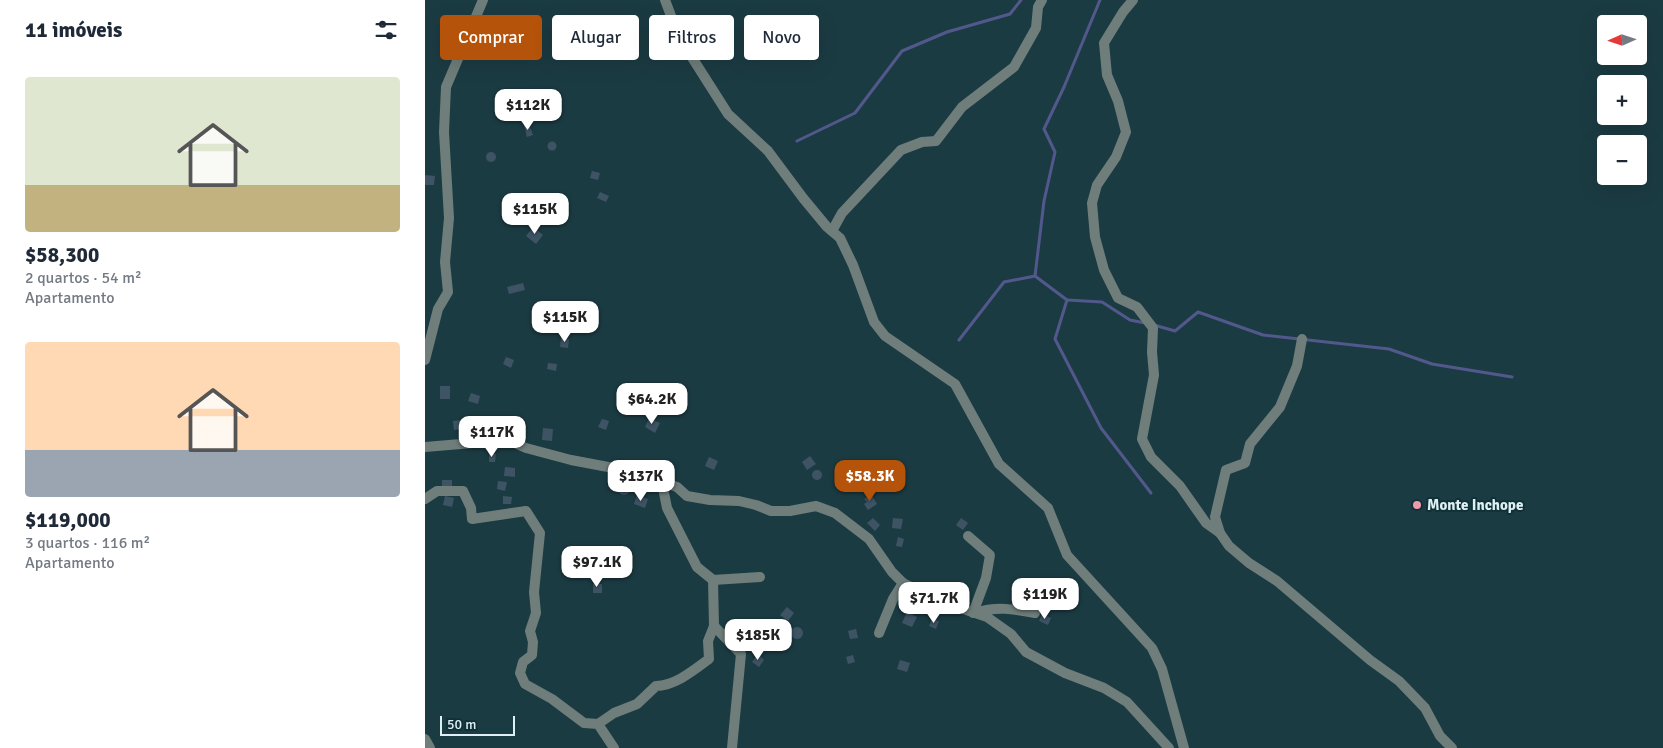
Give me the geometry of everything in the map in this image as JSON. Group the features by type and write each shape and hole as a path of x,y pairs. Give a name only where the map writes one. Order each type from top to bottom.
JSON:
{"street":[{"path":"425,360 438,309 448,292 445,262 449,218 444,132 447,87 483,0"},
{"path":"665,0 679,37 728,114 768,150 803,198 840,238 853,265 874,322 885,336 955,384 999,464 1049,508 1067,555 1152,648 1162,669 1184,748"},
{"path":"832,231 842,212 901,150 922,142 936,141 961,107 1014,66 1036,28 1038,7 1042,0"},
{"path":"1133,0 1123,12 1104,43 1107,75 1118,101 1126,132 1116,157 1097,185 1092,203 1095,237 1104,270 1118,298 1137,307 1153,328 1154,376 1142,439 1151,457 1180,486 1206,523 1220,533"},
{"path":"1302,339 1297,366 1280,407 1250,444 1245,463 1226,470 1215,517 1220,533 1229,546 1249,563 1277,582 1370,660 1399,680 1425,708 1440,736 1452,748"},
{"path":"425,447 508,440 534,450 585,464 624,470 677,487 687,496 757,504 771,511 790,511 816,506 835,513 869,539 892,572 903,582 939,601 987,617 1011,634 1026,652 1065,673 1104,688 1127,702 1169,748"},
{"path":"661,483 667,508 697,567 713,580 760,577"},
{"path":"425,499 437,491 463,491 471,508 472,519 526,510 540,533 534,592 535,613 530,631 533,642 532,655 523,662 520,673 525,684 552,699 584,723 598,724 614,713 637,704 656,686 664,686 671,683 693,671 709,659 708,641 714,626 713,580"},
{"path":"968,536 990,555 986,578 973,613"},
{"path":"879,633 893,599 903,582"},
{"path":"973,613 990,608 1015,609 1035,613"},
{"path":"714,626 741,654 732,748"},
{"path":"598,724 614,748"},
{"path":"425,739 430,748"}],"building":[{"path":"529,124 533,135 527,137 524,126"},
{"path":"552,141 557,146 552,151 547,146"},
{"path":"491,152 496,157 491,162 486,157"},
{"path":"592,171 600,173 598,180 590,178"},
{"path":"425,175 435,176 434,185 425,185"},
{"path":"600,192 609,196 606,202 597,198"},
{"path":"533,227 543,235 536,244 526,236"},
{"path":"523,283 525,290 509,294 507,287"},
{"path":"561,338 569,339 568,348 560,347"},
{"path":"506,357 514,360 511,368 503,364"},
{"path":"548,363 557,364 556,371 547,369"},
{"path":"440,386 450,386 450,399 440,399"},
{"path":"471,393 480,396 478,404 468,401"},
{"path":"649,418 660,423 655,433 645,427"},
{"path":"602,419 609,421 606,430 598,427"},
{"path":"462,420 463,429 454,430 453,421"},
{"path":"543,428 553,429 552,441 542,440"},
{"path":"489,453 496,454 495,462 489,462"},
{"path":"810,456 816,464 807,470 802,462"},
{"path":"709,457 718,461 714,470 705,466"},
{"path":"505,467 515,468 515,477 504,476"},
{"path":"815,470 819,470 822,475 819,480 815,480 812,477 812,473"},
{"path":"442,480 452,480 452,486 442,486"},
{"path":"498,481 507,482 505,491 497,489"},
{"path":"622,483 626,483 630,489 626,495 622,495 618,491 618,487"},
{"path":"871,494 877,504 868,510 864,504 867,502 864,499"},
{"path":"637,495 648,499 645,508 634,504"},
{"path":"445,496 454,498 452,507 443,505"},
{"path":"503,496 512,497 511,504 503,504"},
{"path":"873,518 880,525 875,531 867,523"},
{"path":"893,518 903,519 901,529 892,528"},
{"path":"961,518 968,523 963,530 956,525"},
{"path":"898,537 904,539 902,547 896,546"},
{"path":"593,584 602,584 602,593 593,593"},
{"path":"787,607 794,613 788,621 780,615"},
{"path":"907,612 917,617 912,627 902,623"},
{"path":"1042,614 1051,618 1048,625 1039,621"},
{"path":"932,619 939,621 936,629 929,626"},
{"path":"797,627 803,633 797,639 791,633"},
{"path":"856,629 858,638 850,639 848,631"},
{"path":"758,654 764,660 759,667 752,662"},
{"path":"853,655 855,662 848,664 846,657"},
{"path":"900,660 910,663 907,672 897,669"}],"waterway":[{"path":"797,141 855,113 902,51 947,32 1010,14 1021,0"},
{"path":"959,340 1004,282 1035,276 1044,201 1055,152 1044,129 1064,87 1100,0"},
{"path":"1035,276 1067,300 1055,339 1101,428 1151,493"},
{"path":"1067,300 1102,302 1130,320 1145,323"},
{"path":"1154,325 1175,331 1198,312 1263,335 1389,349 1432,364 1512,377"}],"place":[{"name":"Monte Inchope","path":"1417,505"}]}
